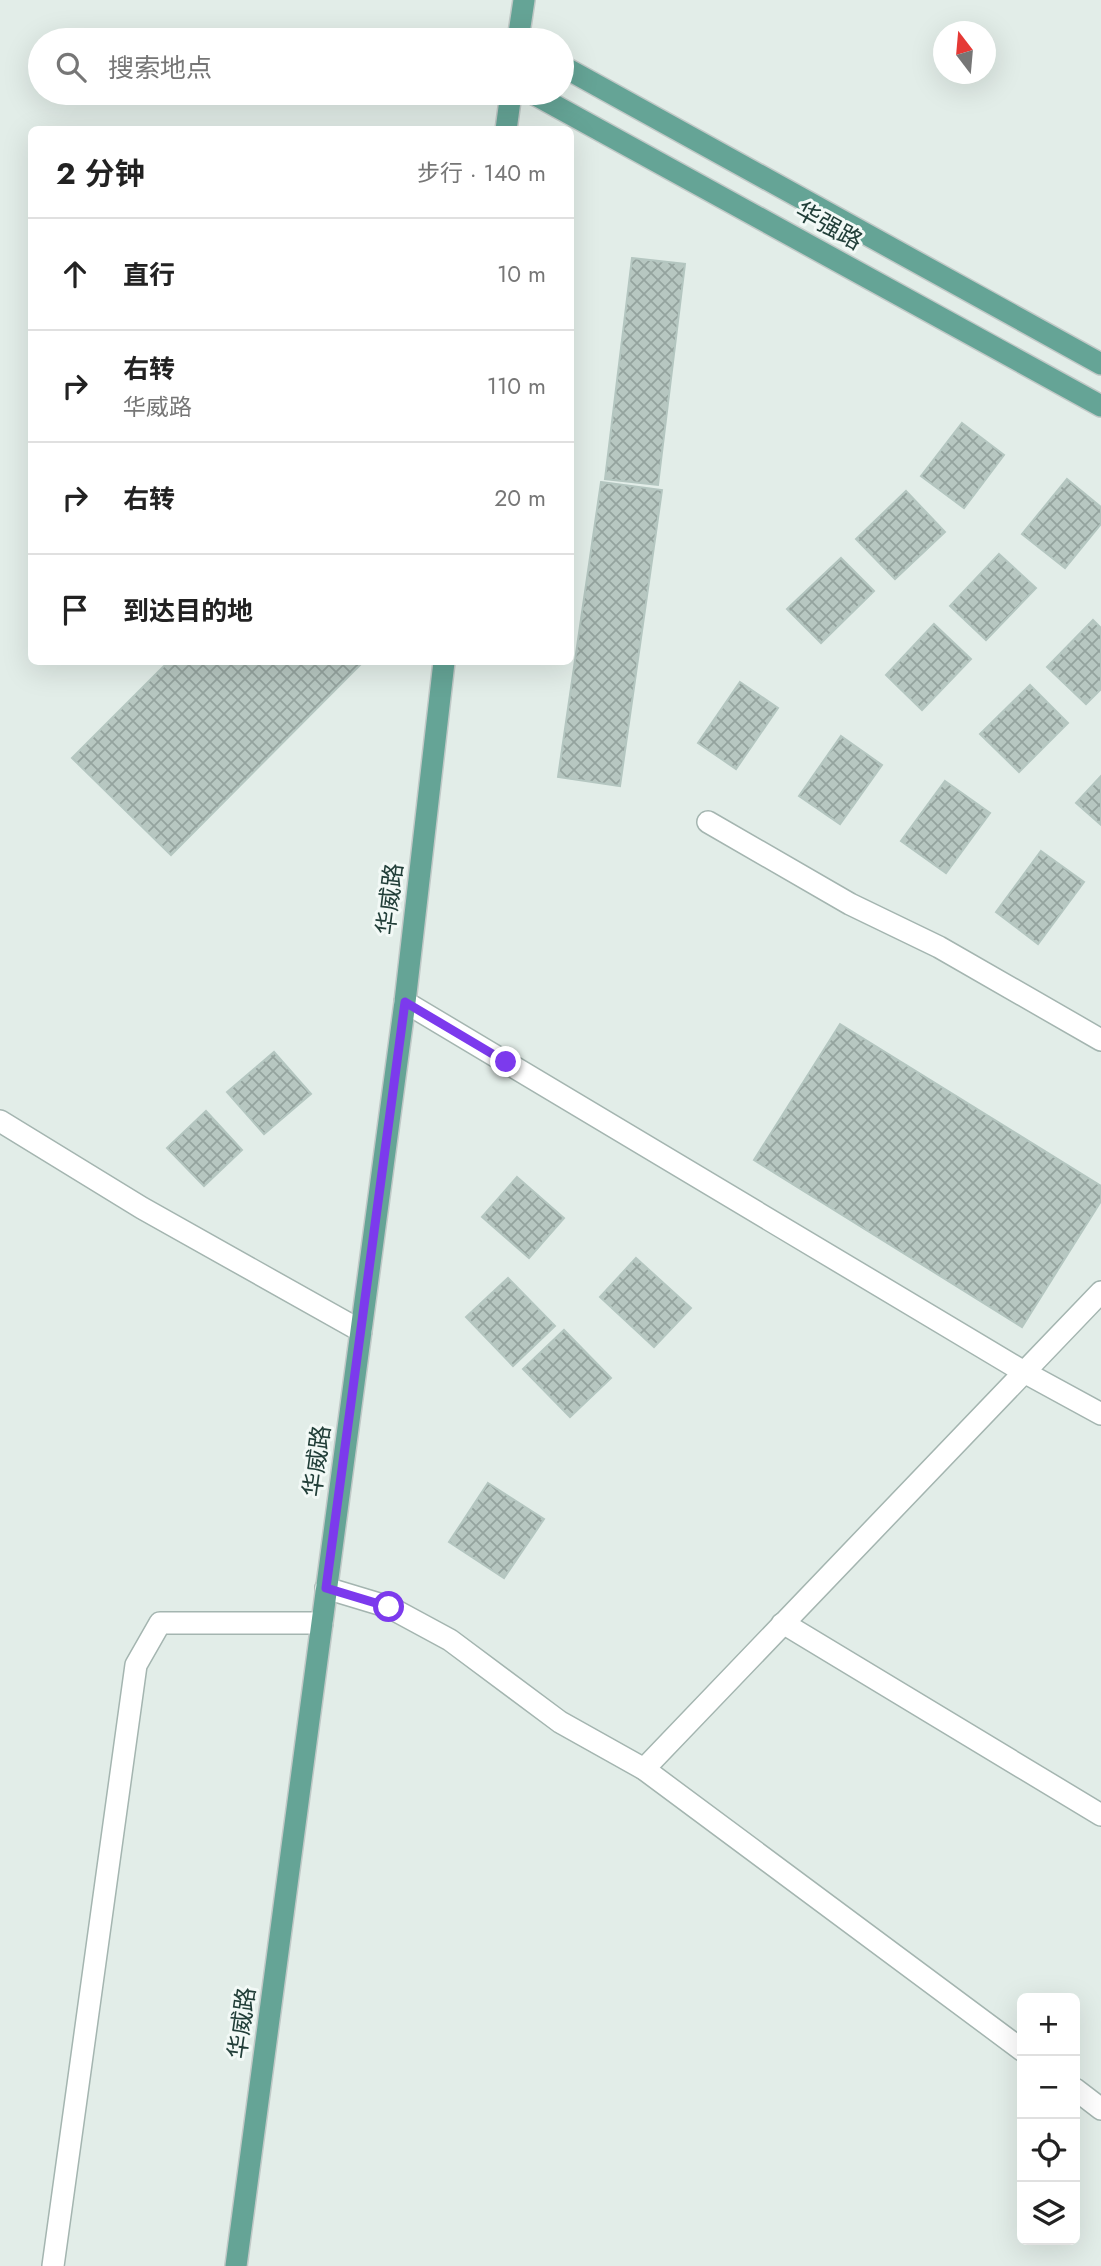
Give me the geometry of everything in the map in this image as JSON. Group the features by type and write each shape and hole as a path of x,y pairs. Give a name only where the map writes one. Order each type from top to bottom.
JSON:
{"main road":[{"path":"520,28 524,0"},
{"name":"华强路","path":"574,73 1101,364"},
{"path":"506,126 509,105"},
{"name":"华强路","path":"554,105 1101,406"},
{"name":"华威路","path":"236,2266 405,1002 444,665"}],"street":[{"path":"708,822 850,904 939,947 1101,1040"},
{"path":"405,1002 1024,1372 1101,1414"},
{"path":"0,1121 142,1208 361,1331"},
{"path":"644,1769 1101,1292"},
{"path":"326,1588 389,1607 450,1640 560,1722 644,1769 1017,2046"},
{"path":"53,2266 136,1665 160,1623 321,1623"},
{"path":"782,1625 800,1633 1101,1815"},
{"path":"1080,2093 1101,2109"}],"building":[{"path":"632,258 685,264 658,485 605,479"},
{"path":"962,423 1004,455 964,508 921,476"},
{"path":"1067,479 1101,507 1101,524 1065,568 1022,534"},
{"path":"601,482 662,490 620,786 558,777"},
{"path":"906,491 945,532 895,579 856,539"},
{"path":"999,554 1036,588 986,640 950,606"},
{"path":"841,558 874,591 821,643 787,609"},
{"path":"1093,620 1101,628 1101,689 1086,704 1047,667"},
{"path":"934,624 971,659 922,710 886,675"},
{"path":"165,665 360,665 171,855 72,758"},
{"path":"740,682 778,708 736,769 698,743"},
{"path":"1030,685 1068,723 1019,772 980,734"},
{"path":"841,736 882,765 840,824 799,796"},
{"path":"1101,776 1101,825 1076,803"},
{"path":"945,781 990,813 946,873 901,841"},
{"path":"1041,851 1084,882 1038,944 996,912"},
{"path":"840,1024 1101,1186 1101,1201 1022,1327 754,1160"},
{"path":"274,1052 311,1094 264,1134 227,1092"},
{"path":"206,1111 242,1150 204,1186 167,1148"},
{"path":"517,1177 564,1218 529,1258 482,1217"},
{"path":"636,1258 691,1308 654,1347 600,1297"},
{"path":"508,1278 555,1326 513,1366 466,1317"},
{"path":"564,1330 611,1378 570,1417 523,1369"},
{"path":"488,1483 544,1519 504,1578 449,1542"}],"route":[{"path":"389,1607 326,1588 405,1002 506,1062"}]}
